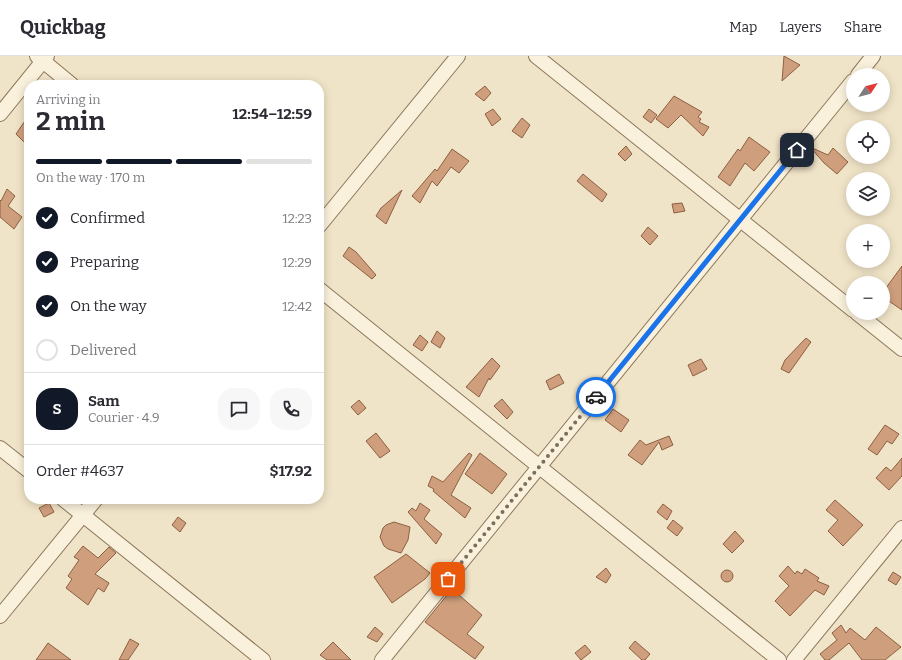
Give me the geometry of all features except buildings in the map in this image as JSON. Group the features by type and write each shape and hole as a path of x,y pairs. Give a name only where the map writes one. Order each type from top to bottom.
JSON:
{"street":[{"path":"324,220 458,56"},
{"path":"536,56 846,304"},
{"path":"864,68 873,56"},
{"path":"26,80 42,58 66,80"},
{"path":"0,114 24,82"},
{"path":"382,660 846,90"},
{"path":"324,293 780,660"},
{"path":"866,320 902,349"},
{"path":"0,448 24,467"},
{"path":"69,504 263,660"},
{"path":"0,616 92,504"},
{"path":"794,660 902,528"}],"way so far":[{"path":"448,579 596,397"}],"route":[{"path":"596,397 797,150"}]}
